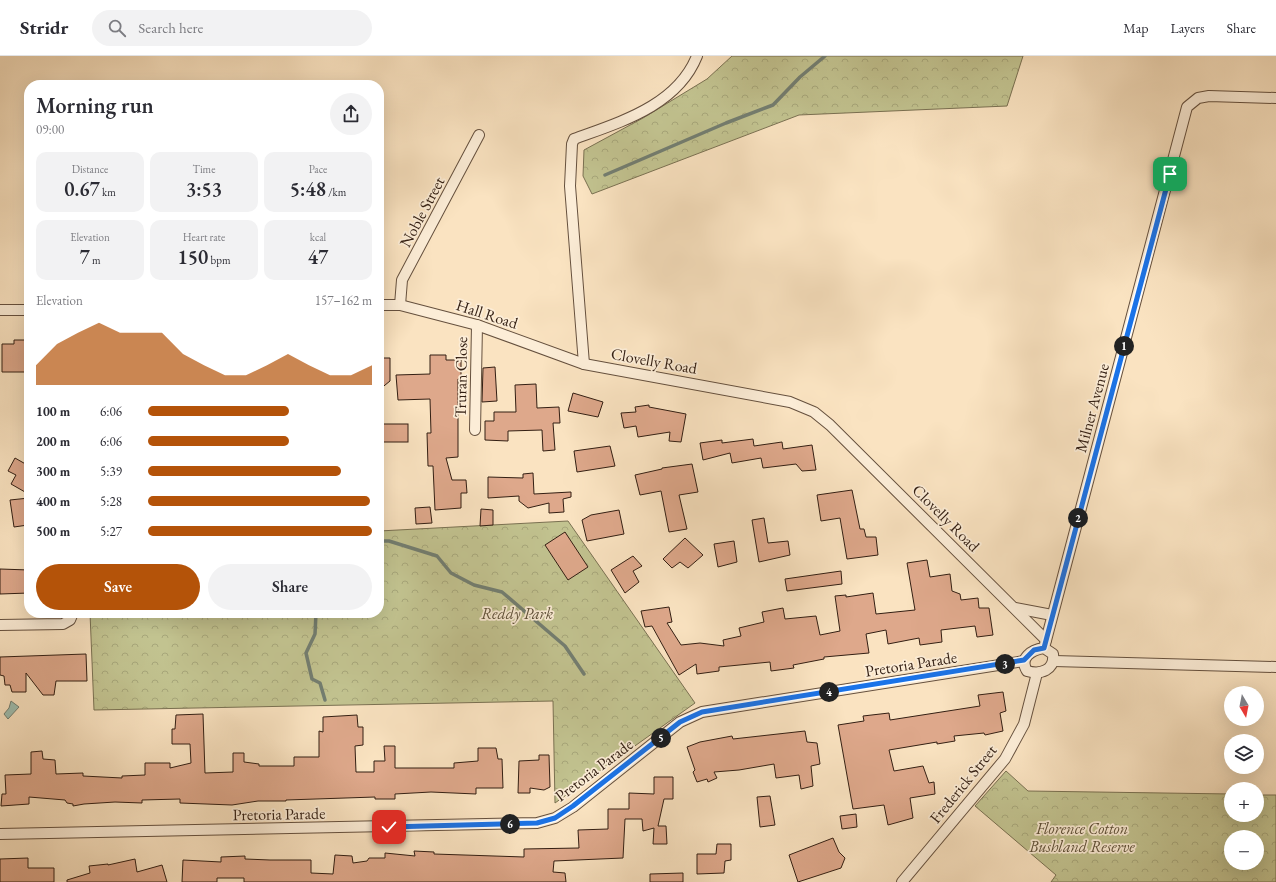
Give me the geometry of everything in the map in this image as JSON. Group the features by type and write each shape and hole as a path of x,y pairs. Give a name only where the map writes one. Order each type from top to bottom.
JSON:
{"street":[{"path":"584,364 570,186 572,144 574,139 642,113 662,100 679,85 692,70 697,56"},
{"name":"Milner Avenue","path":"1045,644 1187,107 1198,98 1209,96 1276,98"},
{"name":"Noble Street","path":"400,305 402,280 479,135"},
{"name":"Hall Road","path":"384,305 400,305 477,325 584,364"},
{"path":"0,310 24,310"},
{"name":"Truran Close","path":"475,430 477,325"},
{"name":"Clovelly Road","path":"584,364 790,402 814,412 830,425 1015,608 1045,644"},
{"path":"1015,608 1052,615"},
{"path":"0,625 63,624 71,618"},
{"path":"1045,644 1053,654 1054,662 1050,668 1037,673 1027,671 1024,665 1024,660 1034,650 1045,644"},
{"name":"Pretoria Parade","path":"0,834 537,823 555,818 573,806 680,722 702,712 1024,660"},
{"path":"1054,662 1276,667"},
{"name":"Frederick Street","path":"902,882 1005,759 1024,724 1037,673"}],"green space":[{"path":"732,56 1023,56 1007,106 799,115 592,194 583,176 584,150 643,118 707,79"},
{"name":"Reddy Park","path":"568,521 695,703 555,803 553,701 94,710 90,618 384,618 384,531"},
{"name":"Florence Cotton Bushland Reserve","path":"1006,771 1028,791 1224,794 1224,822 1264,822 1264,795 1276,795 1276,882 1051,882 1056,875 975,806"}],"water":[{"path":"11,701 19,707 8,719 4,714 9,708"}],"building":[{"path":"14,340 24,340 24,372 2,372 2,344 14,344"},
{"path":"430,355 446,355 446,360 461,360 461,379 458,379 458,457 446,458 452,480 466,480 467,493 461,493 461,508 435,510 433,466 428,466 427,433 431,433 430,399 398,400 396,375 430,374"},
{"path":"384,358 390,358 390,381 384,386"},
{"path":"495,367 497,401 482,402 483,368"},
{"path":"536,384 537,408 559,407 560,423 553,423 555,450 543,451 542,430 508,431 508,441 485,440 485,421 494,421 494,412 516,412 515,385"},
{"path":"573,393 603,402 598,417 568,411"},
{"path":"649,405 649,407 686,414 681,442 669,441 670,432 638,437 636,426 624,428 621,413 636,412 635,407"},
{"path":"384,424 408,424 408,442 384,442"},
{"path":"753,439 754,446 782,442 783,449 812,445 816,470 802,471 796,464 763,468 761,458 732,463 730,453 703,460 700,443 722,440 722,443"},
{"path":"610,446 615,466 577,472 574,451"},
{"path":"15,458 24,463 24,491 11,484 16,475 8,471"},
{"path":"692,464 698,492 679,495 687,529 669,532 661,491 640,495 635,475 662,468"},
{"path":"533,473 534,494 571,492 571,497 563,499 564,512 549,513 549,503 528,508 519,501 519,496 488,498 488,477 523,478 523,474"},
{"path":"852,490 860,529 864,529 866,537 876,537 878,555 847,559 840,518 821,521 817,495"},
{"path":"24,499 24,526 14,527 10,500"},
{"path":"430,507 432,523 416,524 415,508"},
{"path":"481,509 493,510 493,525 480,526"},
{"path":"619,510 624,534 587,541 582,520 591,515"},
{"path":"764,518 768,543 788,541 790,555 759,562 752,520"},
{"path":"565,532 588,567 568,580 545,545"},
{"path":"685,538 703,555 688,568 680,562 672,568 663,559"},
{"path":"734,541 737,562 718,567 714,544"},
{"path":"633,556 642,566 633,571 639,582 625,593 611,570"},
{"path":"927,560 930,577 950,574 952,591 960,594 961,600 978,598 979,608 989,608 993,635 977,637 975,626 941,630 942,642 920,645 919,638 888,644 886,630 866,634 869,653 824,657 824,659 793,665 794,668 771,671 770,662 719,667 719,671 697,674 696,664 679,675 652,626 645,627 641,611 669,607 672,622 667,623 681,645 700,643 724,646 723,640 741,636 739,628 764,622 762,612 783,608 785,619 816,616 820,635 840,631 835,596 846,595 846,597 873,593 876,614 915,610 907,563"},
{"path":"0,569 24,570 24,593 0,594"},
{"path":"841,571 842,584 787,591 785,579"},
{"path":"86,654 87,681 56,681 54,695 43,695 26,673 26,692 12,692 10,685 5,685 4,676 0,675 0,657"},
{"path":"1003,692 1006,711 1000,713 1003,731 985,735 984,733 954,736 955,741 937,744 937,742 889,750 894,771 923,766 929,783 934,782 935,794 910,798 913,818 888,825 884,805 853,809 838,725 864,721 863,716 889,713 890,720 980,706 978,695"},
{"path":"203,714 205,773 233,772 233,753 244,753 244,762 259,764 259,766 294,766 294,757 319,757 319,731 323,732 323,717 357,715 358,727 363,727 363,745 355,746 356,772 374,772 374,761 385,761 384,746 395,746 395,768 454,768 454,763 478,761 478,748 496,748 498,759 502,759 503,788 476,788 476,794 431,792 395,794 395,799 375,799 375,797 258,801 232,805 180,803 180,799 142,800 142,803 115,802 73,806 73,804 67,803 65,800 29,797 29,804 1,806 2,794 6,794 5,775 31,774 31,752 42,751 43,759 55,760 56,774 83,773 83,776 122,778 122,776 145,775 145,763 170,763 170,768 191,763 190,744 172,744 172,729 175,729 176,715"},
{"path":"805,731 807,742 817,743 820,764 811,766 813,786 801,789 799,775 776,778 774,764 739,770 714,772 717,778 708,782 707,779 697,782 693,772 695,770 687,747 700,742 732,736 733,739"},
{"path":"539,755 549,755 550,787 544,790 530,788 530,793 518,793 519,761 539,760"},
{"path":"654,777 673,777 673,799 664,799 658,826 666,826 667,844 653,844 654,828 643,831 642,819 625,819 623,858 554,861 553,872 565,873 566,882 244,882 244,878 217,878 217,882 182,882 183,860 221,862 221,857 245,856 245,859 311,860 311,873 333,874 335,855 352,856 353,863 367,861 369,858 385,858 385,853 415,856 414,851 434,852 434,854 524,857 524,849 579,848 578,830 608,829 608,809 629,809 629,793 654,794"},
{"path":"770,796 775,825 760,827 757,797"},
{"path":"856,814 857,827 842,829 840,816"},
{"path":"833,838 839,852 845,858 841,868 798,882 789,855"},
{"path":"717,844 731,844 731,860 725,861 724,873 697,874 697,854 716,854"},
{"path":"28,858 28,868 54,868 54,882 0,882 0,859"},
{"path":"135,859 137,872 162,865 167,882 67,882 67,880 90,873 89,866 108,865"},
{"path":"683,873 683,882 650,882 650,874"}],"waterway":[{"path":"605,175 726,123 773,105 800,77 825,56"},
{"path":"384,541 389,541 437,556 451,573 474,585 502,592 565,646 584,674"},
{"path":"316,618 315,634 306,653 312,679 320,683 325,700"}],"route":[{"path":"389,827 537,823 555,818 573,806 680,722 702,712 1024,660 1034,650 1044,648 1170,174"}]}
